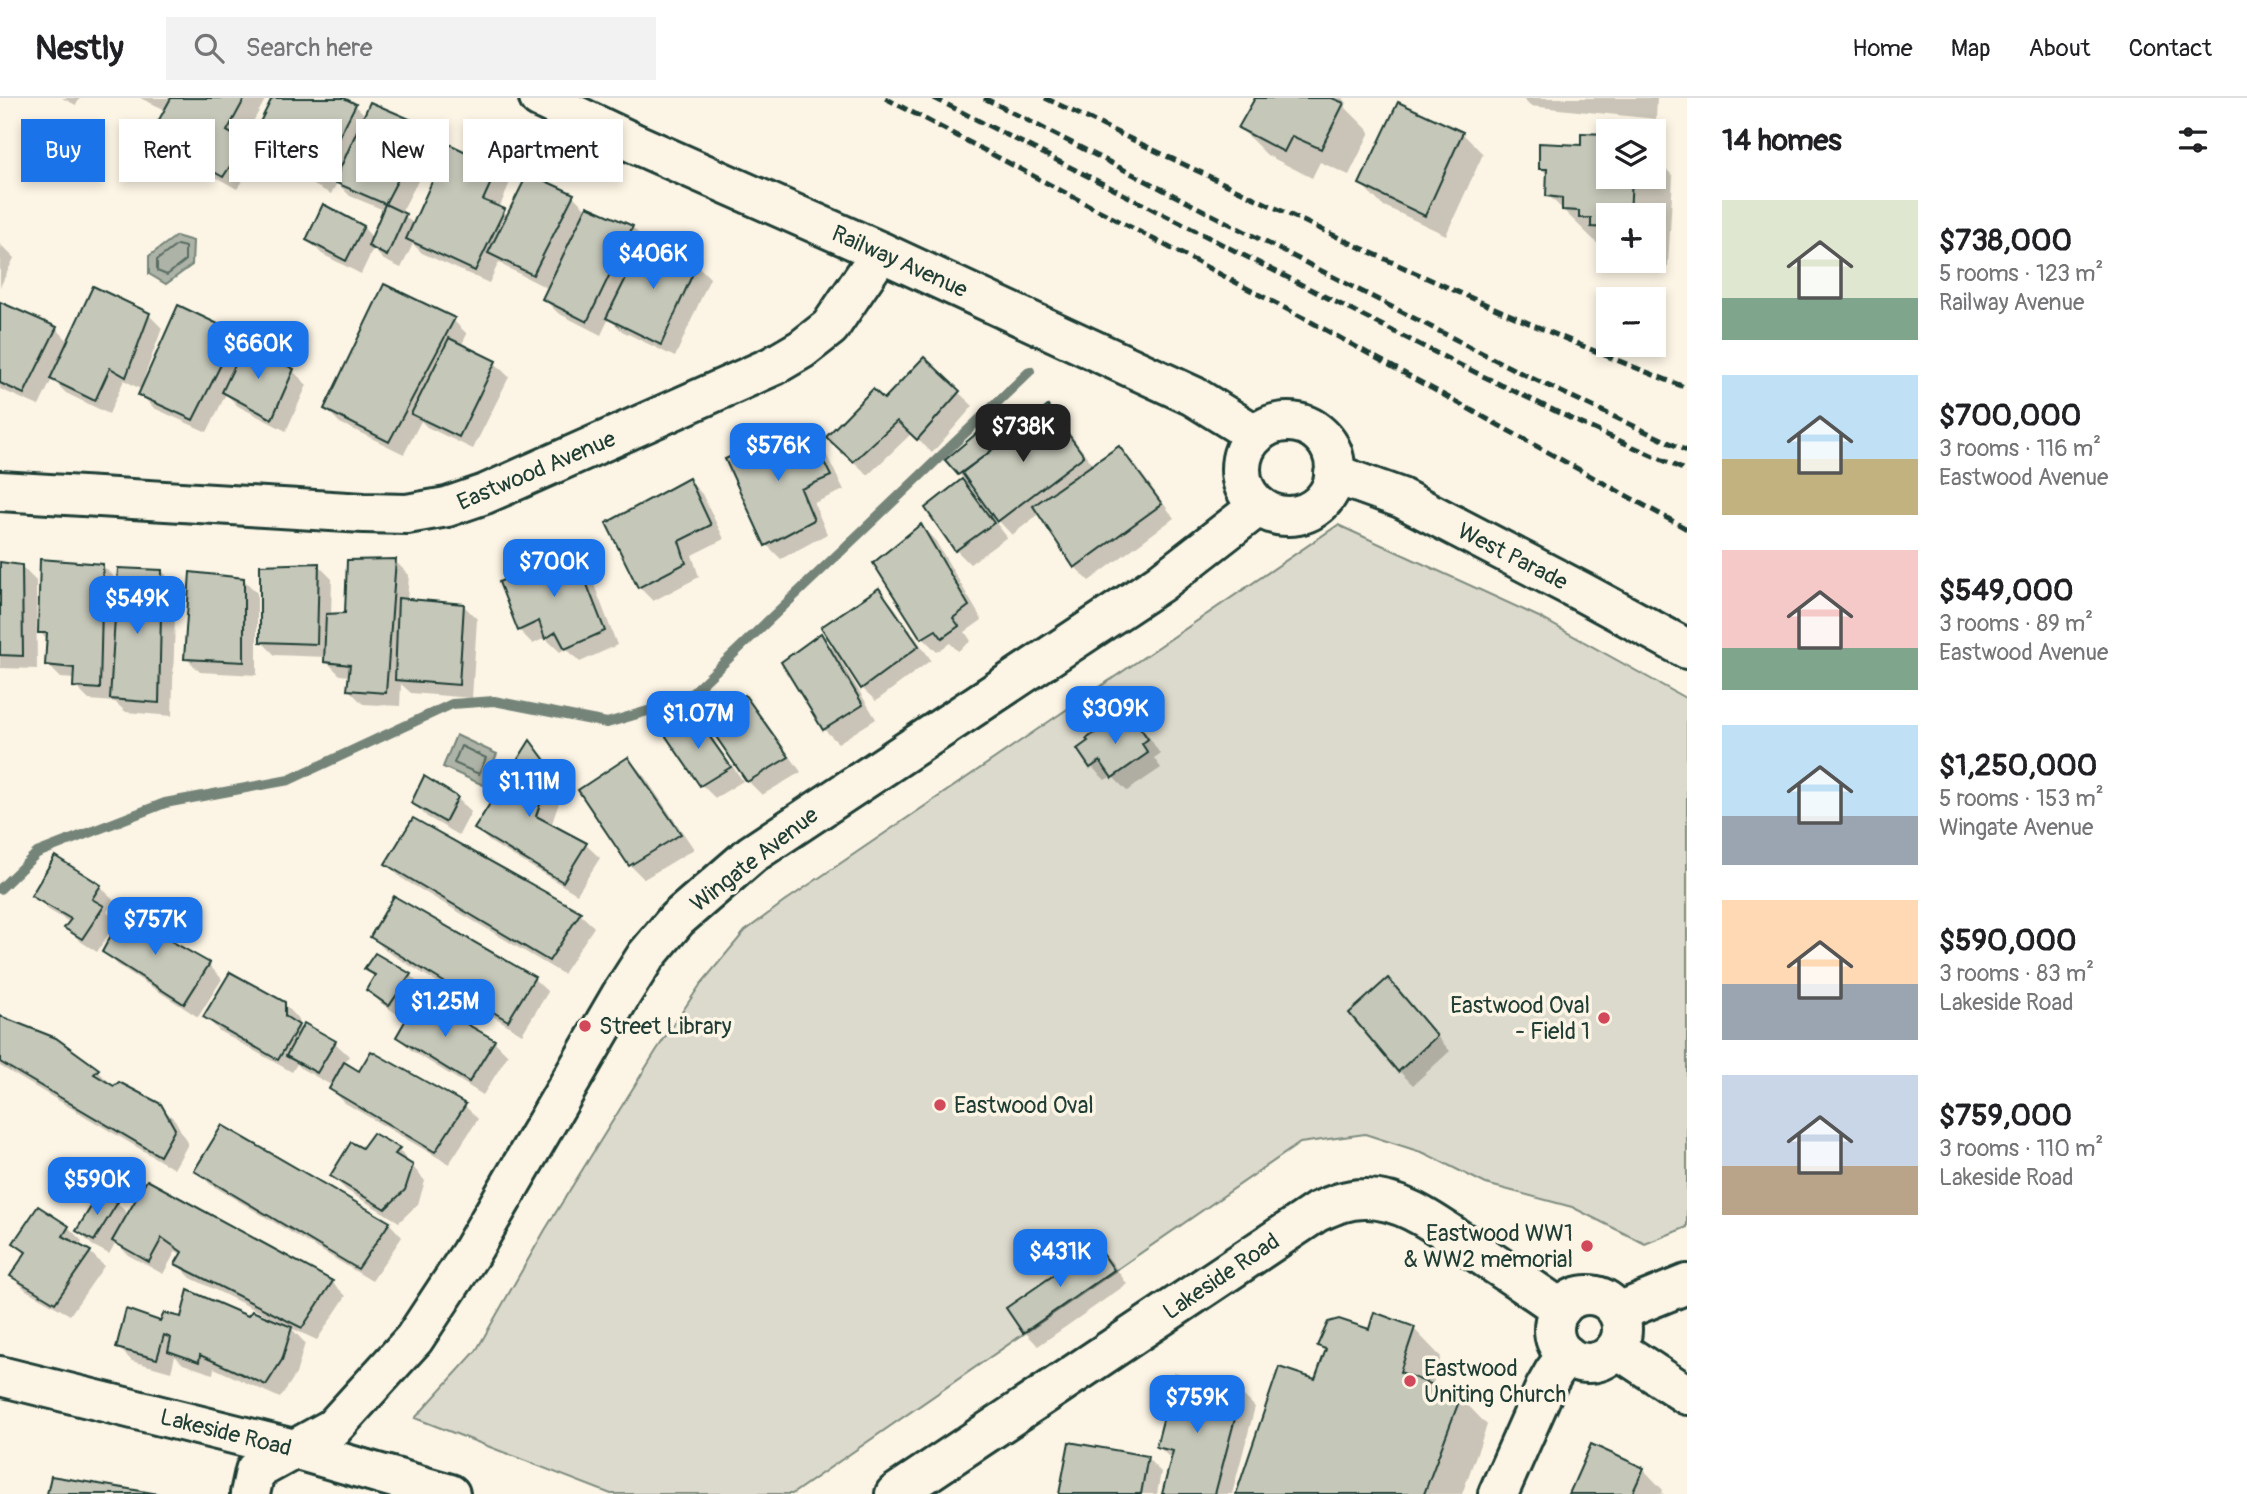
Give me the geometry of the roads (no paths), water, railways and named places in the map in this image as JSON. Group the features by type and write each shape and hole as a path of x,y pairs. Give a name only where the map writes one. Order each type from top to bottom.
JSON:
{"street":[{"name":"Railway Avenue","path":"539,98 1193,396 1256,435"},
{"name":"Eastwood Avenue","path":"0,491 364,513 407,513 447,507 485,494 605,442 773,366 802,349 830,327 881,252"},
{"path":"1284,422 1294,422 1314,430 1328,444 1334,464 1331,487 1323,500 1301,514 1287,516 1272,513 1259,506 1243,485 1241,471 1242,457 1247,445 1256,435 1264,428 1284,422"},
{"name":"West Parade","path":"1334,474 1401,498 1687,649"},
{"name":"Wingate Avenue","path":"250,1494 255,1471 333,1428 414,1339 470,1254 621,995 646,956 677,919 752,853 1160,583 1259,506"},
{"name":"Lakeside Road","path":"895,1494 1317,1212 1341,1202 1366,1199 1390,1203 1417,1213 1561,1310"},
{"path":"1687,1284 1617,1330 1608,1356 1598,1361 1588,1363 1567,1356 1556,1339 1556,1318 1567,1302 1585,1295 1604,1299 1617,1330 1687,1395"},
{"path":"1498,1494 1545,1388 1567,1356"},
{"name":"Lakeside Road","path":"0,1376 294,1449 450,1494"}],"water":[{"path":"176,236 193,241 192,265 166,284 149,274 149,256"},
{"path":"456,735 497,754 483,785 443,767"}],"waterway":[{"path":"0,889 37,853 165,803 289,780 452,704 494,701 607,723 685,700 1030,371"}],"railway":[{"path":"885,98 1313,323 1687,529"},
{"path":"934,98 1456,363 1687,471"},
{"path":"984,98 1521,373 1687,451"},
{"path":"1045,98 1444,286 1687,388"}],"place":[{"name":"Eastwood Oval - Field 1","path":"1604,1018"},
{"name":"Street Library","path":"585,1026"},
{"name":"Eastwood Oval","path":"940,1105"},
{"name":"Eastwood WW1 & WW2 memorial","path":"1587,1246"},
{"name":"Eastwood Uniting Church","path":"1410,1381"}]}
